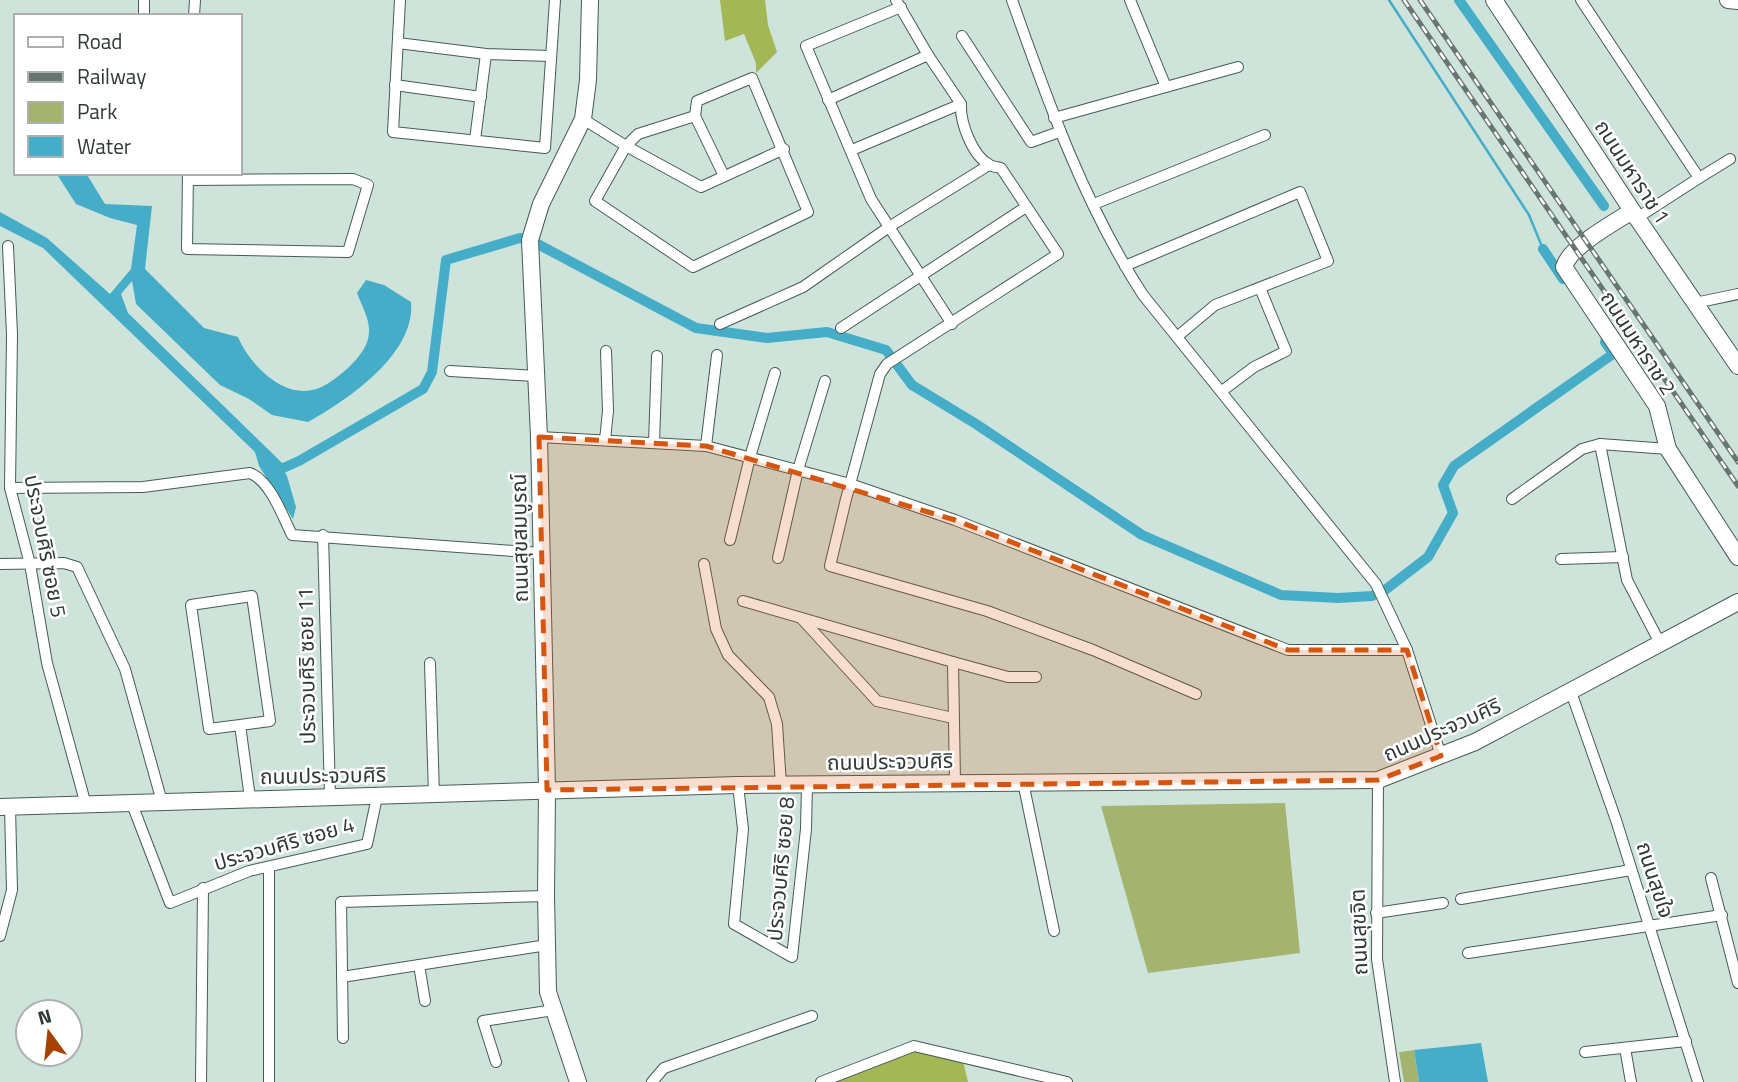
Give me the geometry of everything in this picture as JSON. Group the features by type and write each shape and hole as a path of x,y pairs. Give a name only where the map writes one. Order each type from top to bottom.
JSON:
{"street":[{"path":"400,0 393,132 545,148 555,0"},
{"name":"ถนนสุขสมบูรณ์","path":"578,1082 548,992 547,790 539,437 530,240 541,204 583,118 588,80 590,0"},
{"path":"1012,0 1059,132 1125,266 1143,295 1376,584 1407,650 1441,757"},
{"path":"1130,0 1166,87"},
{"name":"ถนนมหาราช 1","path":"1494,0 1738,365"},
{"path":"1581,0 1699,178"},
{"path":"1728,0 1738,1"},
{"path":"951,324 871,199 806,46 899,4 928,55 961,104 960,116 972,147 989,165 1001,168 1058,254 951,324 887,364 880,374 830,566 987,611 1093,650 1196,694"},
{"path":"962,36 1031,142 1059,132"},
{"path":"398,43 486,54 551,56"},
{"path":"475,140 486,54"},
{"path":"828,100 928,55"},
{"path":"1054,118 1238,67"},
{"path":"695,116 638,134 626,146 595,201 694,267 808,212 784,149 752,78 696,101 695,116 724,176"},
{"path":"395,85 481,97"},
{"path":"852,150 961,104"},
{"path":"583,118 626,146 701,187 784,149"},
{"path":"1094,204 1265,135"},
{"path":"1635,214 1730,159"},
{"path":"720,324 803,287 888,227 989,165"},
{"path":"188,177 354,178 368,185 348,252 187,249 188,177"},
{"path":"1125,266 1300,192 1328,261 1215,305 1178,336"},
{"path":"842,328 1026,207"},
{"name":"ถนนมหาราช 2","path":"1635,214 1596,234 1569,256 1564,267 1657,406 1668,449 1738,557"},
{"name":"ประจวบศิริ ซอย 5","path":"8,246 12,334 10,488 30,564 47,663 86,805"},
{"path":"1222,391 1254,367 1286,351 1260,288"},
{"path":"1695,303 1738,294"},
{"path":"0,335 12,334"},
{"path":"606,351 606,440"},
{"path":"706,446 718,355"},
{"path":"654,443 657,356"},
{"path":"450,370 536,376"},
{"path":"730,540 750,457 775,373"},
{"path":"778,558 798,470 825,382"},
{"path":"539,437 706,446 850,484 955,520 1288,650 1407,650"},
{"path":"1600,444 1627,580 1661,645"},
{"path":"1511,499 1582,449 1600,444 1668,449"},
{"path":"10,488 143,487 250,473 260,477 267,487 292,535 323,535 541,553"},
{"name":"ประจวบศิริ ซอย 11","path":"323,535 330,796"},
{"path":"1562,559 1623,557"},
{"path":"0,564 64,563 77,567 125,669 162,802"},
{"path":"704,564 716,629 728,655 769,697 777,724 781,785"},
{"path":"252,596 270,721 240,725 209,730 191,605 252,596"},
{"path":"743,601 1008,677 1036,677"},
{"name":"ถนนประจวบศิริ","path":"5,807 738,785 1378,780 1475,742 1738,602"},
{"path":"801,618 877,701 953,718"},
{"path":"953,662 954,782"},
{"path":"430,663 434,795"},
{"name":"ถนนสุขใจ","path":"1571,692 1616,820 1698,1082"},
{"path":"240,725 250,798"},
{"name":"ถนนสุขจิต","path":"1378,780 1377,959 1395,1082"},
{"path":"1023,782 1055,931"},
{"name":"ประจวบศิริ ซอย 8","path":"738,785 743,829 734,924 792,957 806,829 807,784"},
{"name":"ประจวบศิริ ซอย 4","path":"132,804 170,903 249,871 367,844 377,797"},
{"path":"0,936 12,890 5,807"},
{"path":"269,867 269,1082"},
{"path":"1461,899 1631,870"},
{"path":"1711,877 1735,959 1738,983"},
{"path":"0,886 12,890"},
{"path":"201,1082 203,888"},
{"path":"343,1038 341,902 546,896"},
{"path":"1376,913 1443,902"},
{"path":"1468,953 1721,915"},
{"path":"342,977 547,945"},
{"path":"419,965 425,1001"},
{"path":"496,1062 483,1021 554,1010"},
{"path":"652,1082 664,1068 812,1016"},
{"path":"1585,1052 1686,1041"},
{"path":"821,1082 914,1046 1067,1082"},
{"path":"1625,1048 1631,1082"},
{"path":"1008,1068 1011,1082"}],"highlighted area":[{"path":"539,437 706,446 955,520 1288,650 1407,650 1441,756 1378,780 547,790"}],"green space":[{"path":"720,0 765,0 768,25 777,52 756,73 756,63 744,34 725,41"},
{"path":"1285,803 1300,953 1148,973 1101,806"},
{"path":"1414,1050 1419,1082 1404,1082 1399,1052"},
{"path":"914,1051 963,1061 968,1082 832,1082"}],"water":[{"path":"57,175 87,175 105,204 152,206 145,269 204,328 238,337 258,367 289,388 300,391 322,387 341,374 360,355 368,340 369,329 357,293 366,280 384,285 411,302 410,321 391,357 359,388 308,422 272,415 249,399 220,385 136,304 132,281 121,294 128,313 276,457 287,476 296,507 293,519 259,466 255,452 43,248 0,226 0,212 47,238 110,294 131,269 137,225 110,218 76,204"},
{"path":"1481,1043 1488,1082 1419,1082 1414,1050"}],"waterway":[{"path":"1389,0 1529,215 1543,249"},
{"path":"1459,0 1604,206"},
{"path":"274,462 281,469 299,461 423,389 432,372 446,260 520,238 530,240 696,328 767,338 827,332 886,350 912,385 976,424 1142,535 1281,595 1338,598 1372,596 1385,590 1428,557 1453,513 1443,485 1454,466 1613,354 1605,342"},
{"path":"1543,249 1563,279"}],"railway":[{"path":"1404,0 1738,486"},
{"path":"1420,0 1738,462"}]}
